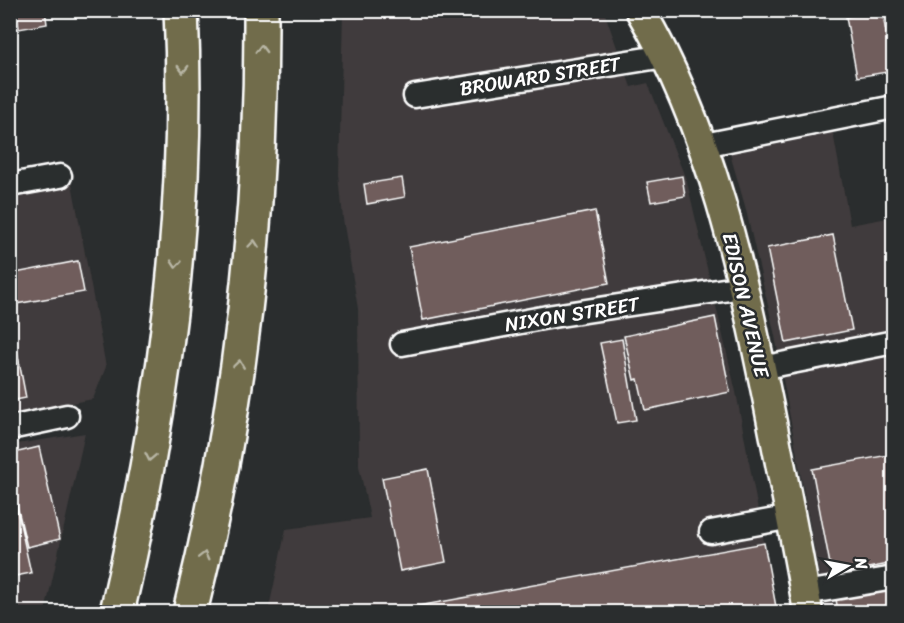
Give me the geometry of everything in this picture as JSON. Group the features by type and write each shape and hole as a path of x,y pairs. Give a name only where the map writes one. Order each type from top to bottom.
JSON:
{"highway":[{"path":"117,612 155,430 172,301 183,140 181,10"},
{"path":"190,612 221,477 248,302 258,182 261,10"}],"main road":[{"name":"EDISON AVENUE","path":"640,10 665,56 704,145 731,235 761,368 806,603"}],"street":[{"name":"BROWARD STREET","path":"415,96 665,56"},
{"path":"704,145 894,107"},
{"path":"10,185 60,176"},
{"name":"NIXON STREET","path":"402,344 553,316 743,287"},
{"path":"761,368 894,342"},
{"path":"10,428 67,416"},
{"path":"711,532 791,517"},
{"path":"806,603 894,578"}],"shaded area":[{"path":"343,11 604,11 631,87 648,83 687,182 736,392 777,612 268,612 286,529 370,518 359,466 358,309 343,219 339,174"},
{"path":"832,127 850,225 893,217 893,612 826,612 775,336 745,206 728,147"},
{"path":"72,183 106,367 93,399 11,415 11,195"},
{"path":"85,433 45,612 11,612 11,445"}],"building":[{"path":"16,10 45,10 47,24 19,29"},
{"path":"882,10 893,71 857,77 846,17"},
{"path":"682,176 685,196 651,202 647,182"},
{"path":"402,178 405,197 367,204 364,184"},
{"path":"595,211 609,283 423,320 409,247"},
{"path":"833,235 852,330 786,343 767,248"},
{"path":"78,261 84,292 10,305 10,274"},
{"path":"715,317 730,392 645,410 638,379 634,380 624,336"},
{"path":"622,339 636,420 617,423 600,343"},
{"path":"15,340 26,398 10,401 10,341"},
{"path":"39,447 60,539 27,547 10,476 10,454"},
{"path":"888,455 894,484 894,528 889,528 894,563 832,575 812,469"},
{"path":"428,469 446,562 400,571 382,478"},
{"path":"15,501 31,573 10,577 10,502"},
{"path":"764,543 777,612 386,612"},
{"path":"894,590 894,612 838,612 836,599"}]}
